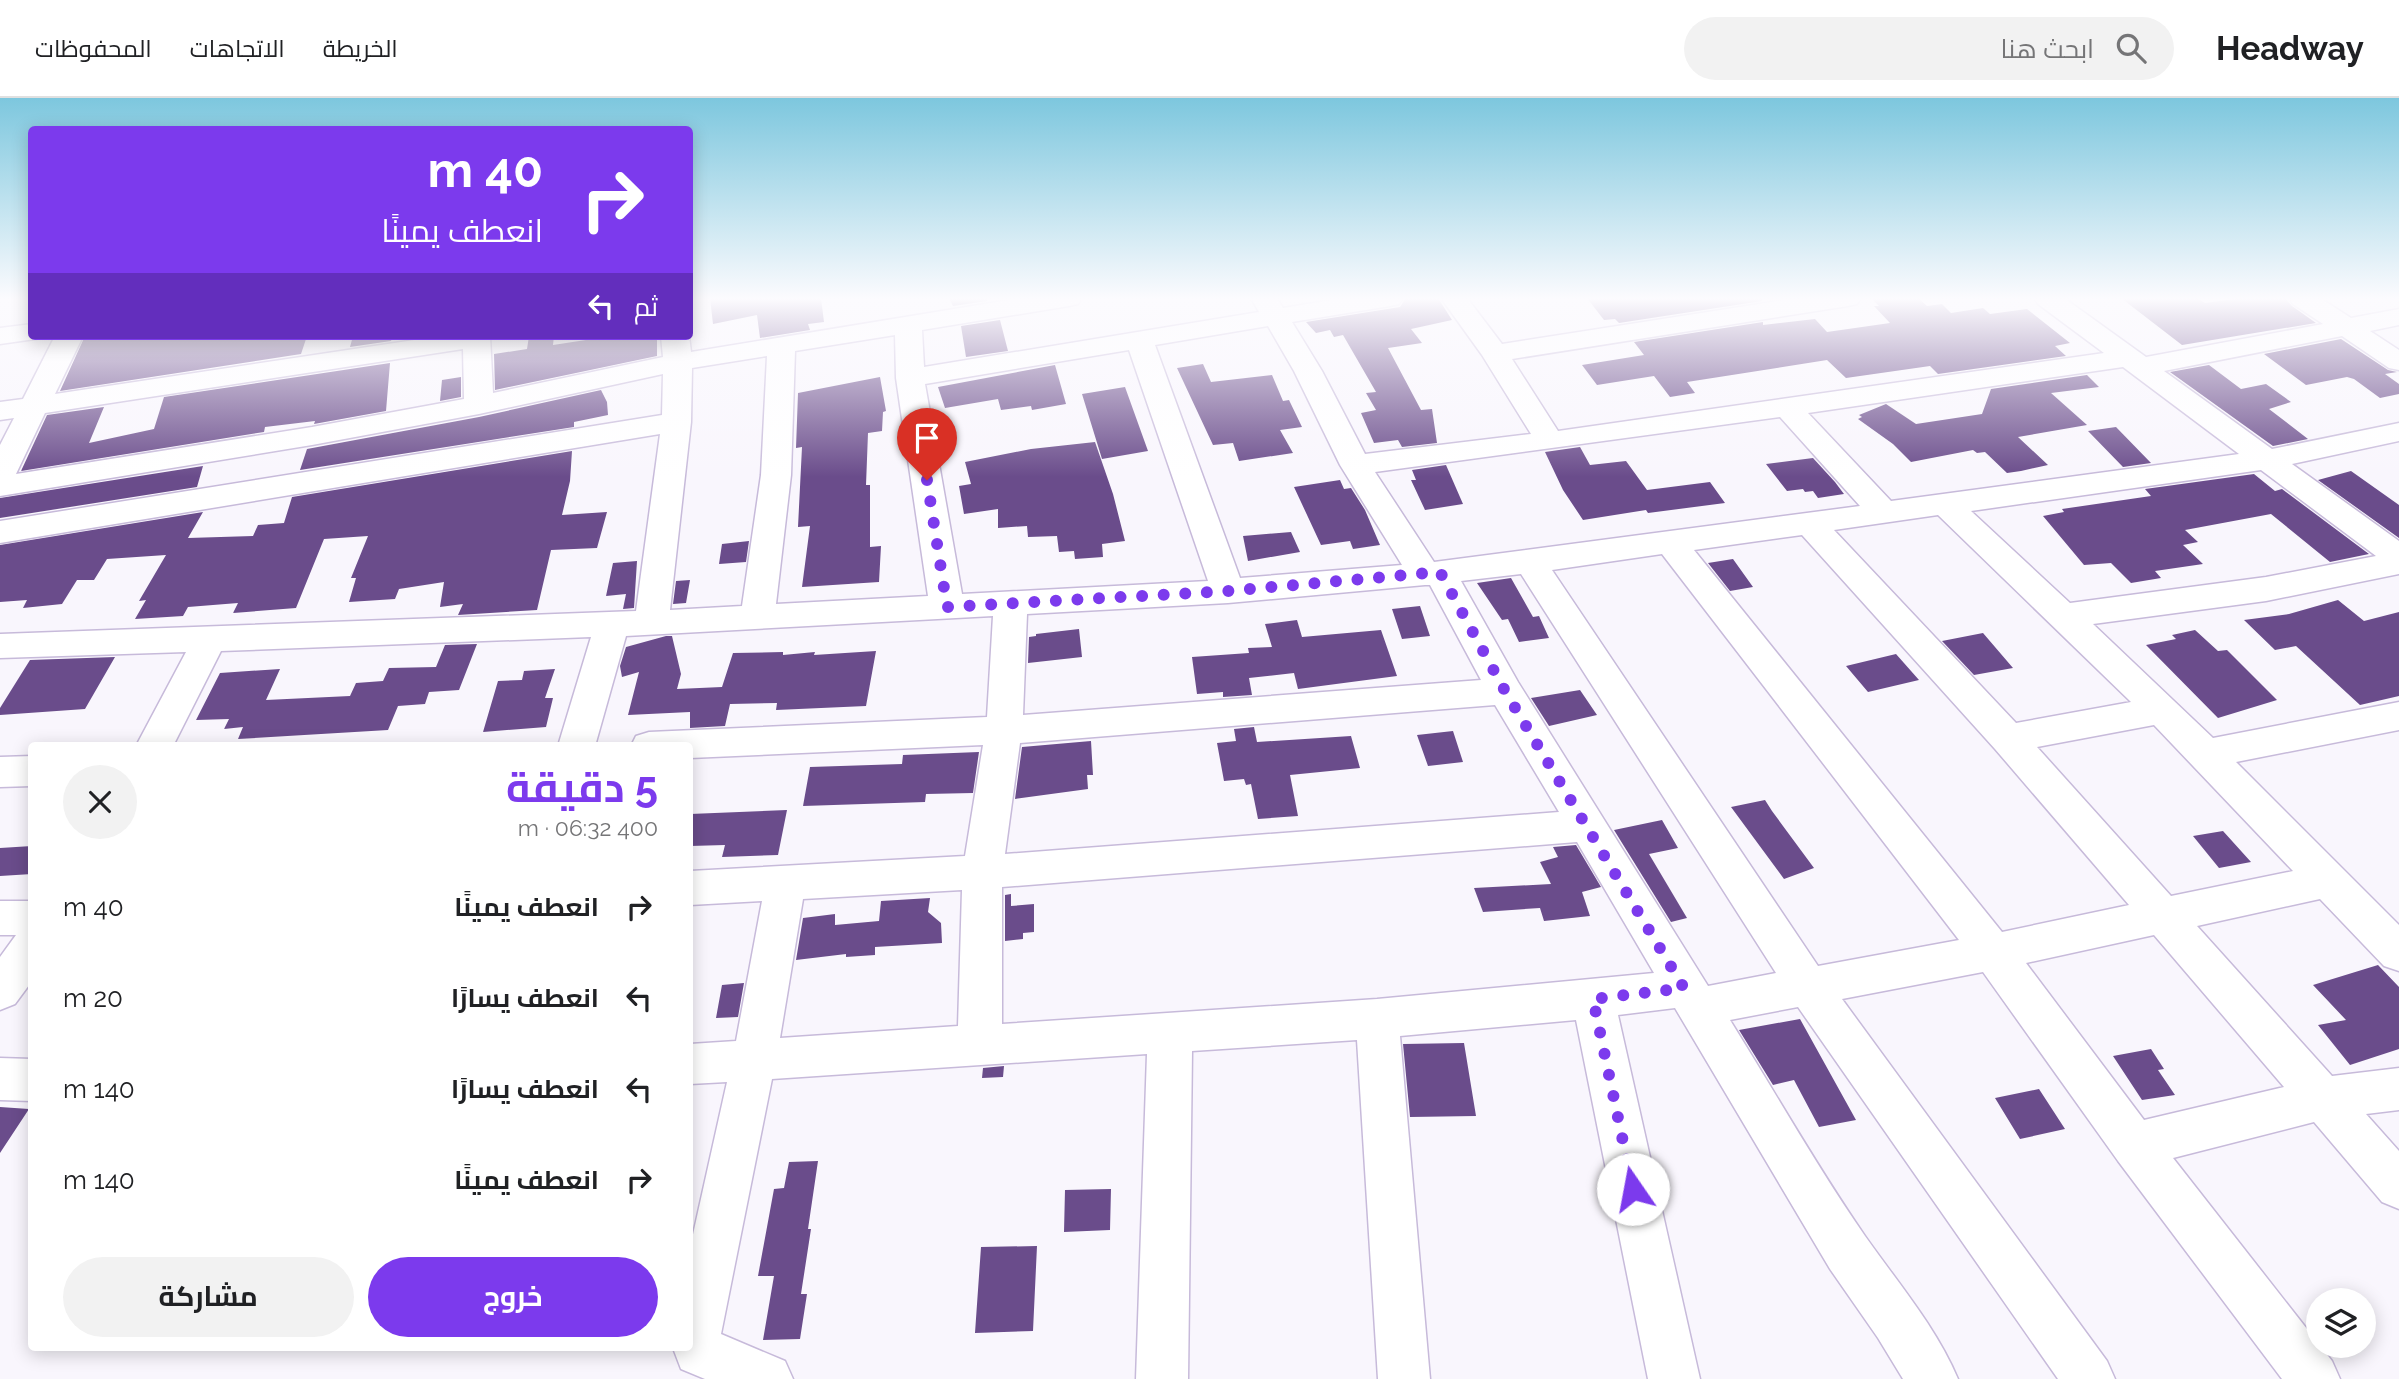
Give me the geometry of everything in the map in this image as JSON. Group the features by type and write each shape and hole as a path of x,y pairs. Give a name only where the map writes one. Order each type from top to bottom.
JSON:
{"street":[{"path":"0,475 58,358"},
{"path":"0,411 348,358"},
{"path":"477,358 479,405"},
{"path":"0,486 251,446 479,405 646,358"},
{"path":"651,623 676,422 677,358"},
{"path":"757,618 776,475 781,358"},
{"path":"909,358 910,378 947,607"},
{"path":"910,378 1026,358"},
{"path":"1146,358 1228,591"},
{"path":"1299,358 1355,465 1433,573 1847,1252 1896,1320 1932,1379"},
{"path":"1498,358 1550,441"},
{"path":"2128,358 2399,557"},
{"path":"1355,465 2161,358"},
{"path":"1787,408 1884,513"},
{"path":"0,532 676,422"},
{"path":"0,646 757,618 1228,591 1433,573 1530,562 2264,460 2399,432"},
{"path":"239,492 251,446"},
{"path":"1945,504 2162,710 2329,880 2383,914 2399,953"},
{"path":"1809,523 2008,739 2399,1186"},
{"path":"1669,541 1993,952 2134,1144 2314,1379"},
{"path":"1530,562 1808,986 2089,1379"},
{"path":"2062,616 2266,589 2399,563"},
{"path":"981,1043 982,872 1004,730 1011,604"},
{"path":"577,742 612,624"},
{"path":"156,742 211,637"},
{"path":"693,744 1004,730 1505,691"},
{"path":"2008,739 2162,710"},
{"path":"2206,754 2399,716"},
{"path":"0,772 28,771"},
{"path":"693,888 982,872 1586,826"},
{"path":"693,1064 981,1043 1170,1034 1377,1019 1593,999 1690,997 1808,986 1993,952 2329,880"},
{"path":"767,1379 699,1351 695,1336 754,1060 786,882"},
{"path":"0,918 28,918"},
{"path":"0,991 28,952"},
{"path":"1593,999 1674,1379"},
{"path":"1377,1019 1404,1379"},
{"path":"1162,1379 1170,1034"},
{"path":"0,1080 28,1080"},
{"path":"2134,1144 2322,1099 2399,1089"}],"building":[{"path":"75,358 276,358 60,391"},
{"path":"494,358 649,358 495,390"},
{"path":"1356,358 1393,358 1421,410 1432,409 1437,443 1402,447 1398,440 1374,443 1361,413 1376,410 1366,393 1376,392"},
{"path":"1627,358 2053,358 1938,374 1930,366 1846,378 1827,360 1687,382 1695,393 1670,397 1654,376 1597,385 1582,365"},
{"path":"2269,358 2369,358 2388,370 2397,372 2385,374 2399,384 2399,394 2380,398 2347,377 2306,385"},
{"path":"390,363 386,411 314,424 315,421 265,427 264,432 21,471 47,415 104,407 89,443 154,429 164,397"},
{"path":"1203,364 1211,382 1272,375 1283,401 1289,400 1302,427 1280,430 1293,453 1239,461 1233,443 1213,445 1177,368"},
{"path":"1055,365 1066,404 1032,410 1031,406 1001,410 998,399 945,408 938,387"},
{"path":"2209,365 2241,389 2266,384 2291,402 2269,409 2308,439 2273,446 2170,372"},
{"path":"2087,375 2099,387 2051,393 2087,425 2018,437 2048,465 2021,471 2007,473 1985,452 1977,453 1973,450 1911,462 1893,444 1858,419 1862,417 1859,415 1886,404 1916,424 1982,414 1991,389"},
{"path":"461,377 461,397 440,401 442,380"},
{"path":"880,377 886,411 883,412 882,431 868,433 866,485 870,485 870,547 881,546 879,582 802,587 810,526 798,527 802,447 796,448 798,393"},
{"path":"1125,387 1148,451 1102,459 1082,394"},
{"path":"601,390 607,402 608,415 574,422 574,427 300,470 307,449 479,417"},
{"path":"2116,427 2151,463 2123,467 2088,431"},
{"path":"1095,442 1113,494 1125,541 1102,544 1103,557 1075,559 1074,551 1059,552 1057,536 1028,537 1027,526 998,528 998,509 964,514 959,486 971,484 965,462 1031,449"},
{"path":"1580,447 1590,465 1626,461 1647,490 1710,482 1725,503 1648,513 1646,510 1583,520 1563,490 1545,452"},
{"path":"572,451 570,481 562,515 607,512 597,548 551,550 537,610 458,615 463,604 440,607 444,582 399,589 395,599 349,602 356,578 351,578 368,536 324,539 296,608 233,613 238,603 188,607 183,616 135,619 146,600 139,601 166,555 107,559 94,580 77,580 62,604 23,608 27,600 0,602 0,545 203,512 188,538 253,536 258,525 284,523 292,497"},
{"path":"1813,458 1844,494 1818,498 1813,491 1787,491 1766,464"},
{"path":"1446,465 1463,504 1425,510 1411,480 1416,480 1412,470"},
{"path":"203,466 197,487 0,518 0,498"},
{"path":"2351,471 2399,505 2399,538 2318,480"},
{"path":"2254,474 2275,491 2282,489 2369,554 2330,562 2271,514 2185,530 2198,542 2183,545 2203,564 2155,571 2161,578 2131,583 2111,563 2084,565 2043,516 2064,512 2062,509 2151,496 2145,489"},
{"path":"1340,480 1344,489 1351,488 1365,510 1380,545 1353,549 1350,541 1321,545 1294,487"},
{"path":"1291,532 1300,552 1248,561 1243,536"},
{"path":"749,541 746,562 719,564 722,544"},
{"path":"1733,559 1753,587 1730,591 1708,563"},
{"path":"637,561 634,608 623,609 626,594 606,596 613,563"},
{"path":"1511,578 1533,617 1539,616 1549,638 1519,642 1508,619 1502,620 1477,583"},
{"path":"690,580 686,603 673,604 676,581"},
{"path":"2338,600 2364,621 2399,612 2399,696 2360,705 2296,646 2275,650 2244,620 2289,614"},
{"path":"1420,606 1430,636 1402,639 1392,609"},
{"path":"1297,620 1302,637 1381,630 1397,676 1298,689 1294,673 1249,678 1252,695 1223,697 1223,692 1197,694 1192,657 1249,653 1248,648 1272,647 1265,624"},
{"path":"1079,629 1082,657 1028,663 1029,637"},
{"path":"2195,630 2218,651 2227,650 2277,700 2218,718 2146,645 2176,639 2172,635"},
{"path":"1983,633 2013,668 1974,675 1942,641"},
{"path":"672,636 681,674 677,689 722,687 733,653 783,652 783,655 815,652 814,655 876,651 866,706 776,710 777,703 730,704 725,726 690,728 690,712 628,715 639,672 622,677 620,666 626,647"},
{"path":"477,644 459,690 429,692 425,704 398,706 388,730 238,739 243,727 224,729 229,719 196,720 220,673 280,669 266,700 350,696 356,683 383,681 389,668 436,667 445,645"},
{"path":"1896,654 1919,680 1868,692 1846,666"},
{"path":"115,657 85,709 0,715 0,708 30,660"},
{"path":"555,669 545,698 553,698 546,727 483,732 498,681 522,680 524,671"},
{"path":"1580,690 1597,715 1549,726 1531,698"},
{"path":"1254,727 1257,742 1351,736 1360,768 1290,775 1298,816 1258,819 1251,784 1246,785 1244,779 1224,781 1217,743 1236,741 1234,729"},
{"path":"1453,731 1463,762 1428,766 1417,735"},
{"path":"1091,741 1093,775 1087,775 1088,789 1015,799 1022,747"},
{"path":"979,752 973,793 926,794 925,802 803,806 810,767 902,764 903,755"},
{"path":"1765,800 1814,868 1784,879 1731,807"},
{"path":"787,810 778,855 722,857 725,845 693,846 693,814"},
{"path":"1662,820 1678,848 1649,854 1687,918 1671,922 1614,830"},
{"path":"2223,831 2251,862 2219,868 2193,836"},
{"path":"1576,845 1601,887 1582,892 1590,916 1544,921 1540,908 1483,912 1474,888 1551,884 1540,862 1558,857 1553,847"},
{"path":"28,846 28,874 0,876 0,848"},
{"path":"1011,894 1011,906 1034,904 1034,932 1023,933 1023,939 1005,941 1005,895"},
{"path":"930,898 928,912 941,923 942,943 875,947 875,955 846,957 846,954 796,960 803,918 835,914 835,925 879,921 881,901"},
{"path":"2378,965 2399,987 2399,1049 2350,1065 2318,1025 2346,1020 2313,985"},
{"path":"744,983 738,1017 716,1018 722,985"},
{"path":"1800,1019 1856,1120 1819,1127 1794,1080 1773,1085 1739,1030"},
{"path":"1464,1043 1476,1116 1410,1117 1403,1044"},
{"path":"2151,1049 2164,1069 2158,1070 2175,1095 2142,1100 2113,1056"},
{"path":"1004,1066 1003,1077 982,1078 983,1068"},
{"path":"2039,1089 2065,1129 2020,1139 1995,1098"},
{"path":"0,1107 28,1109 28,1111 0,1153"},
{"path":"818,1161 801,1294 807,1294 800,1339 763,1340 774,1276 758,1276 774,1189 784,1188 789,1162"},
{"path":"1111,1189 1110,1230 1064,1232 1065,1190"},
{"path":"1037,1246 1033,1331 975,1333 981,1247"}],"route":[{"path":"927,480 947,607 1228,591 1440,572 1505,691 1684,988 1593,999 1633,1189"}]}
